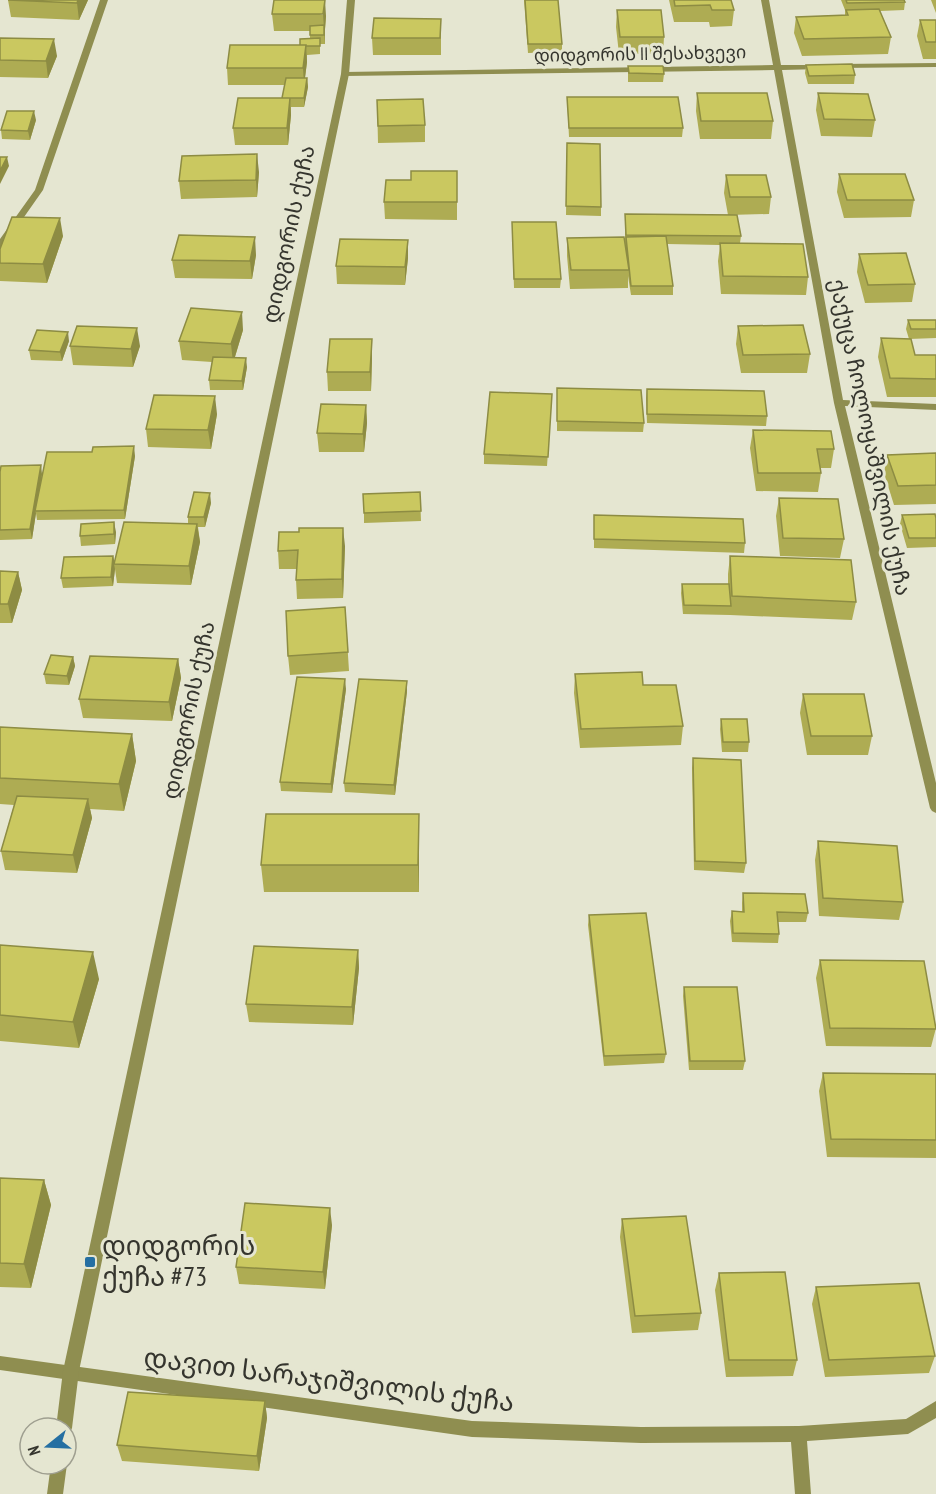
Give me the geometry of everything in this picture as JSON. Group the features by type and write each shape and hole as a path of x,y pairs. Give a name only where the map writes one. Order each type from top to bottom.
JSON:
{"street":[{"path":"0,246 39,190 104,0"},
{"name":"დიდგორის ქუჩა","path":"65,1416 71,1371 345,74 351,0"},
{"name":"ქაქუცა ჩოლოყაშვილის ქუჩა","path":"765,0 838,403 936,808"},
{"name":"დიდგორის II შესახვევი","path":"345,74 936,65"},
{"path":"838,403 936,407"},
{"name":"დავით სარაჯიშვილის ქუჩა","path":"0,1363 71,1371 472,1429 641,1435 799,1434 908,1426 936,1409"},
{"path":"799,1434 803,1494"},
{"path":"55,1494 57,1476"}],"building":[{"path":"8,0 78,0 77,3"},
{"path":"274,0 325,0 323,14 272,14"},
{"path":"525,0 558,0 562,44 528,44"},
{"path":"674,0 731,0 734,10 712,10 710,5 675,6"},
{"path":"846,0 904,0 905,2 847,3"},
{"path":"879,9 891,37 804,39 796,17 848,15 846,10"},
{"path":"617,10 661,10 664,37 620,37"},
{"path":"374,18 441,19 440,38 372,38"},
{"path":"920,20 936,20 936,42 926,42"},
{"path":"324,25 324,35 310,35 310,26"},
{"path":"0,38 54,39 46,61 0,60"},
{"path":"320,38 320,46 300,45 300,39"},
{"path":"230,45 306,45 303,68 227,68"},
{"path":"852,64 855,75 809,76 806,65"},
{"path":"628,66 663,66 664,74 629,73"},
{"path":"286,78 307,78 304,98 282,98"},
{"path":"697,93 767,93 773,121 701,121"},
{"path":"818,93 868,94 875,120 824,119"},
{"path":"567,97 678,97 683,128 569,128"},
{"path":"238,98 290,98 287,128 233,128"},
{"path":"423,99 425,125 378,126 377,100"},
{"path":"7,111 34,111 28,131 1,130"},
{"path":"567,143 600,144 601,207 566,206"},
{"path":"257,154 256,180 179,181 182,156"},
{"path":"0,157 7,157 0,171"},
{"path":"411,171 457,171 457,202 384,202 386,180 411,180"},
{"path":"839,174 905,174 914,200 847,200"},
{"path":"726,175 766,175 771,197 730,197"},
{"path":"625,214 737,215 741,236 626,235"},
{"path":"12,217 60,218 43,264 0,263 0,249"},
{"path":"512,222 556,222 561,279 514,279"},
{"path":"179,235 255,237 250,261 172,260"},
{"path":"666,236 673,286 631,286 626,237"},
{"path":"624,237 629,270 571,270 567,238"},
{"path":"340,239 408,240 405,267 336,266"},
{"path":"720,243 803,244 808,277 723,276"},
{"path":"906,253 915,284 868,285 859,254"},
{"path":"191,308 242,312 231,344 179,341"},
{"path":"908,320 936,320 936,329 911,329"},
{"path":"803,325 810,354 743,355 738,326"},
{"path":"77,326 137,328 131,349 70,346"},
{"path":"37,330 68,332 60,352 29,350"},
{"path":"881,338 911,339 915,355 936,355 936,379 890,378"},
{"path":"330,339 372,339 370,372 327,372"},
{"path":"213,357 246,358 242,381 209,380"},
{"path":"557,388 641,390 644,423 557,421"},
{"path":"647,389 764,391 767,416 647,414"},
{"path":"490,392 552,394 548,457 484,454"},
{"path":"154,395 215,396 208,430 146,429"},
{"path":"321,404 366,405 363,434 317,433"},
{"path":"753,430 831,431 834,449 817,449 821,473 758,473"},
{"path":"134,446 124,510 35,511 47,452 92,452 93,447"},
{"path":"936,453 936,485 898,486 887,455"},
{"path":"41,465 30,529 0,530 1,466"},
{"path":"194,492 210,493 204,517 188,517"},
{"path":"420,492 421,511 364,513 363,494"},
{"path":"779,498 838,499 844,539 783,538"},
{"path":"935,514 936,538 909,538 902,515"},
{"path":"594,515 743,519 745,543 594,539"},
{"path":"114,522 114,534 80,536 81,524"},
{"path":"124,522 197,524 189,566 114,564"},
{"path":"299,528 343,528 342,579 296,580 298,550 278,551 279,532 299,532"},
{"path":"113,556 111,577 61,578 64,557"},
{"path":"730,556 851,560 856,602 732,596"},
{"path":"0,571 18,572 8,604 0,604"},
{"path":"682,584 729,584 731,606 684,605"},
{"path":"345,607 348,652 288,656 286,611"},
{"path":"51,655 73,657 67,676 44,674"},
{"path":"90,656 178,659 169,702 79,699"},
{"path":"642,672 643,685 676,685 683,726 581,729 575,674"},
{"path":"297,677 345,679 331,784 280,782"},
{"path":"359,679 407,681 394,785 344,783"},
{"path":"803,694 864,694 872,736 811,736"},
{"path":"721,719 747,719 749,742 723,742"},
{"path":"0,727 132,734 119,784 0,778"},
{"path":"693,758 741,760 746,863 695,861"},
{"path":"17,796 88,799 73,855 1,851"},
{"path":"266,814 419,814 418,865 261,865"},
{"path":"818,841 897,846 903,902 823,898"},
{"path":"743,893 805,894 808,913 777,912 779,934 733,933 732,911 744,912"},
{"path":"646,913 666,1054 604,1056 589,915"},
{"path":"0,945 93,952 73,1022 0,1015"},
{"path":"254,946 358,950 352,1007 246,1004"},
{"path":"820,960 924,961 936,1029 830,1028"},
{"path":"684,987 737,987 745,1061 690,1061"},
{"path":"823,1073 936,1074 936,1140 831,1139"},
{"path":"0,1178 44,1180 24,1264 0,1263"},
{"path":"245,1203 330,1208 323,1272 236,1267"},
{"path":"686,1216 701,1313 635,1316 622,1219"},
{"path":"785,1272 797,1360 729,1360 719,1273"},
{"path":"919,1283 935,1356 829,1360 816,1287"},
{"path":"128,1392 265,1401 257,1456 117,1445"}],"place":[{"name":"დიდგორის ქუჩა #73","path":"90,1262"}]}
